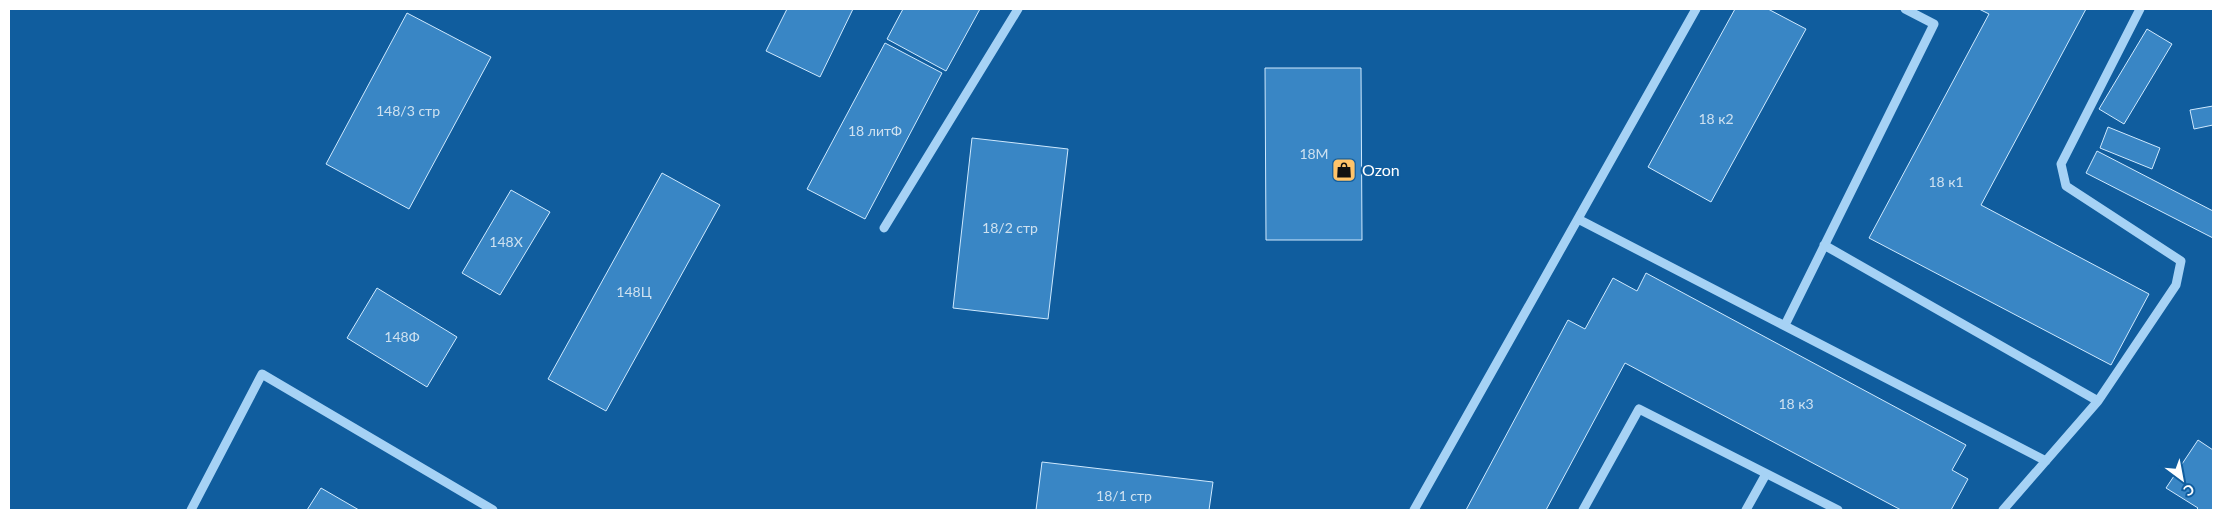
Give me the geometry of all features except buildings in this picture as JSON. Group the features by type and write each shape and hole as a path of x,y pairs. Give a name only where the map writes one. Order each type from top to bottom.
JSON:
{"lane":[{"path":"884,228 1018,9"},
{"path":"1414,510 1696,9"},
{"path":"1785,325 1934,24 1905,9"},
{"path":"2003,510 2098,401 2176,285 2181,261 2066,186 2061,164 2140,9"},
{"path":"1578,219 2046,461"},
{"path":"1824,245 2098,401"},
{"path":"191,510 262,374 493,510"},
{"path":"1583,510 1639,409 1838,510"},
{"path":"1746,510 1766,474"}],"place":[{"name":"Ozon","path":"1344,170"}]}
